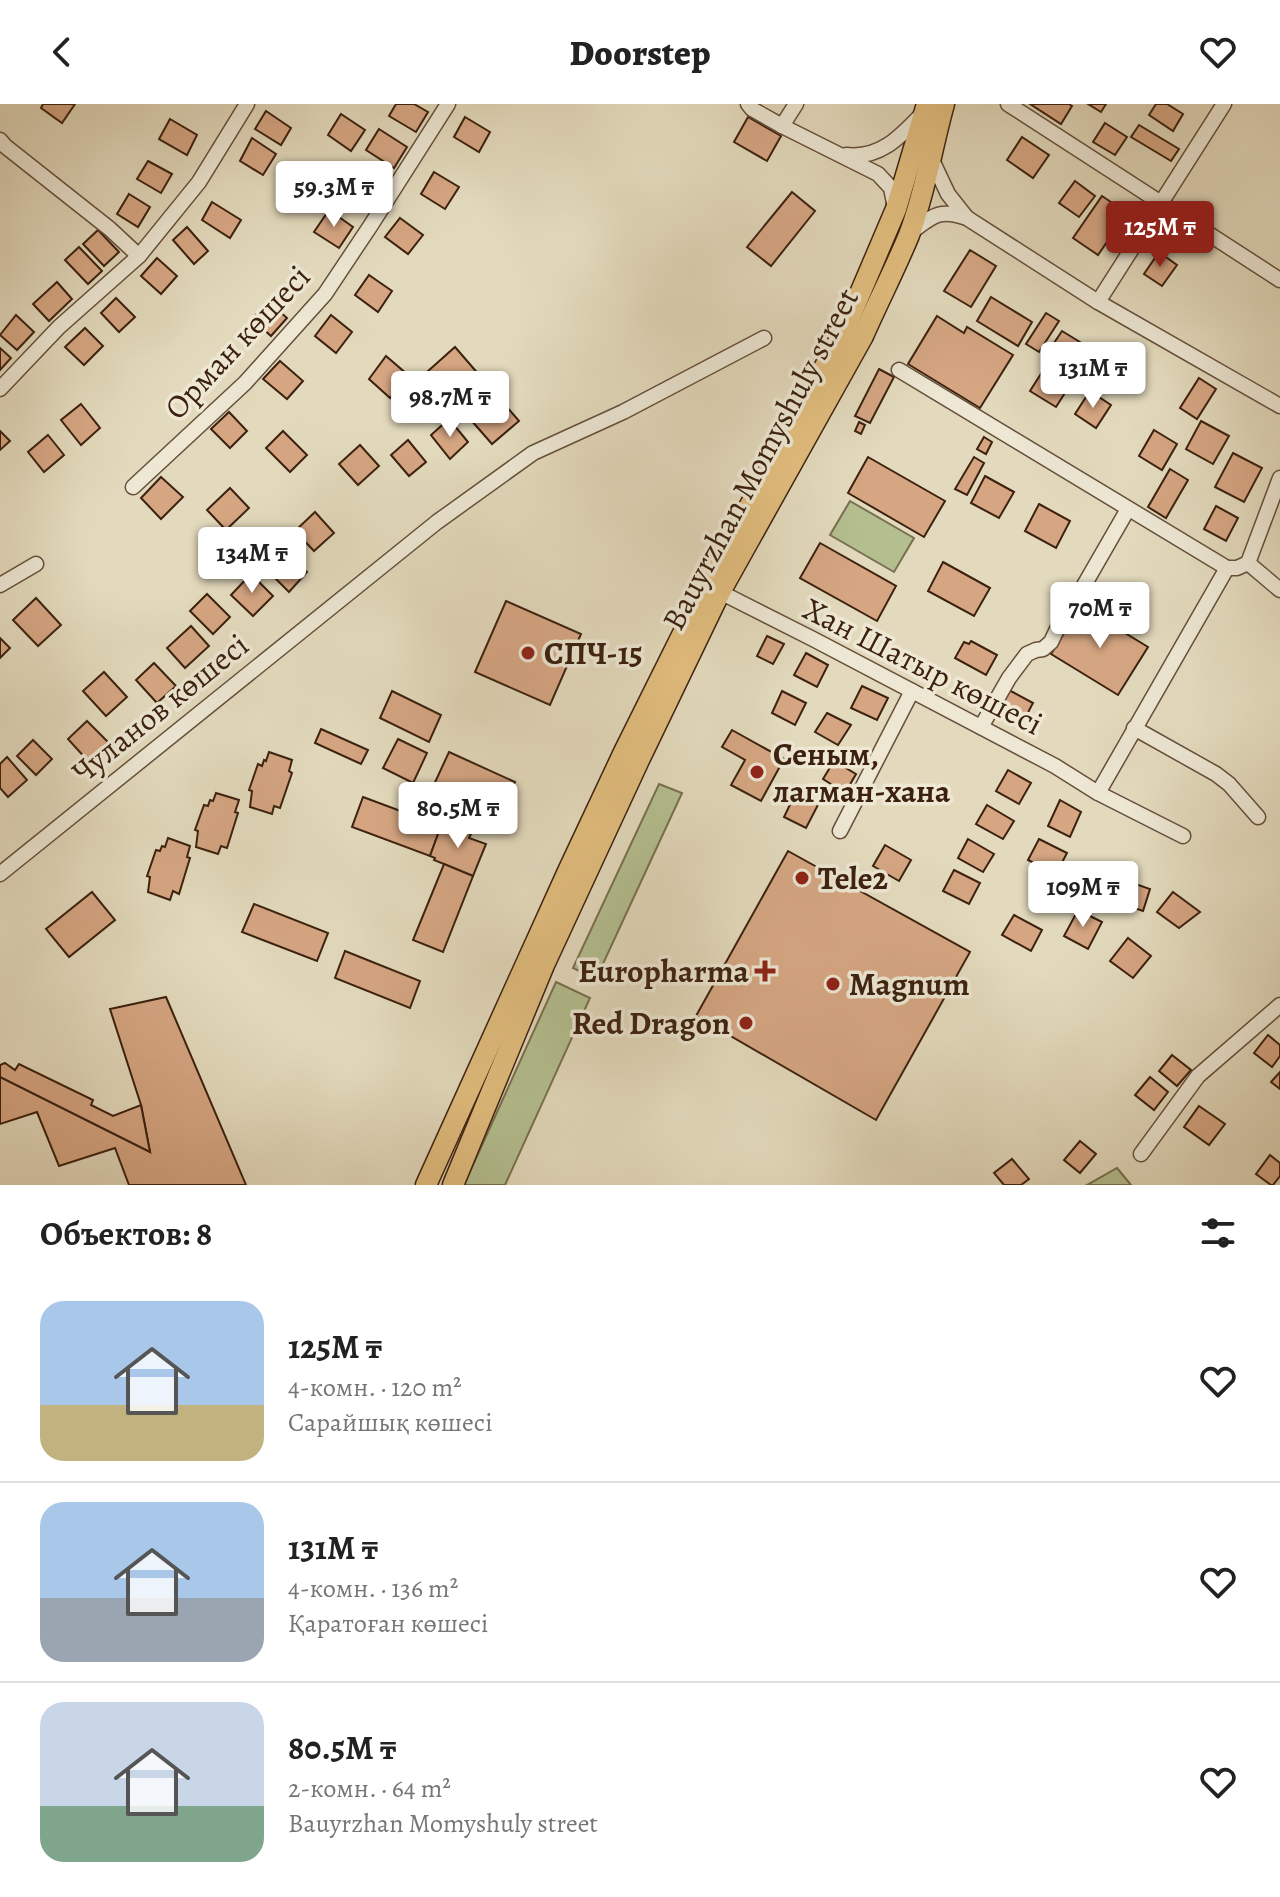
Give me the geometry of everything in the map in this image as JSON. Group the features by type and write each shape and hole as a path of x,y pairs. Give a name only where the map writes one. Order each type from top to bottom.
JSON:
{"main road":[{"name":"Bauyrzhan Momyshuly street","path":"453,1185 544,965 639,760 720,592 863,336 910,233 931,158 937,109"},
{"path":"426,1185 569,869 650,701 706,587 844,331 937,109"}],"street":[{"path":"0,389 59,327 139,256 199,182 247,104"},
{"name":"Орман көшесі","path":"133,487 245,383 325,294 448,104"},
{"path":"748,104 782,126 878,174 891,188 896,209"},
{"path":"782,126 796,104"},
{"path":"1008,104 1280,280"},
{"path":"1098,302 1224,104"},
{"path":"838,154 865,155 885,148 937,109"},
{"path":"0,140 139,256"},
{"path":"931,158 948,194 967,218"},
{"path":"910,233 942,212 967,218 1098,302 1280,406"},
{"name":"Чуланов көшесі","path":"0,874 437,522 533,453 623,412 764,338"},
{"path":"899,370 1227,568 1248,563 1280,478"},
{"path":"981,727 1009,678 1027,654 1043,649 1051,642 1128,509"},
{"path":"1248,563 1280,590"},
{"path":"0,585 36,564"},
{"path":"1098,793 1227,568"},
{"name":"Хан Шатыр көшесі","path":"720,592 1183,836"},
{"path":"840,831 912,691"},
{"path":"1134,728 1216,774 1258,817"},
{"path":"1141,1154 1198,1076 1278,1011"}],"green space":[{"path":"850,501 914,538 894,572 830,535"},
{"path":"659,784 682,793 596,979 573,968"},
{"path":"556,982 590,998 505,1185 464,1185"},
{"path":"1117,1168 1131,1185 1087,1185"}],"building":[{"path":"43,104 75,104 62,123 41,108"},
{"path":"396,104 414,104 428,112 416,132 389,116"},
{"path":"1030,104 1069,104 1072,106 1061,124"},
{"path":"1088,104 1106,104 1101,112"},
{"path":"1156,104 1167,104 1183,114 1173,131 1149,115"},
{"path":"266,111 291,128 281,145 255,129"},
{"path":"341,114 365,130 351,151 328,135"},
{"path":"465,117 490,132 479,152 454,137"},
{"path":"748,117 781,136 767,161 734,142"},
{"path":"170,119 197,135 187,155 159,139"},
{"path":"1105,123 1127,137 1115,155 1093,142"},
{"path":"1139,125 1179,149 1171,161 1131,137"},
{"path":"379,129 407,147 394,168 366,150"},
{"path":"1022,137 1049,155 1033,178 1007,160"},
{"path":"252,138 276,154 263,175 240,161"},
{"path":"148,161 172,174 161,193 137,179"},
{"path":"434,172 459,187 445,209 421,194"},
{"path":"1075,181 1095,196 1079,217 1059,203"},
{"path":"792,192 815,211 771,266 747,247"},
{"path":"129,194 150,207 138,227 117,214"},
{"path":"1102,196 1127,213 1098,255 1073,238"},
{"path":"212,202 241,220 230,238 202,220"},
{"path":"329,210 353,227 339,248 314,232"},
{"path":"400,218 423,235 408,254 385,237"},
{"path":"187,227 208,251 194,264 173,240"},
{"path":"98,230 119,252 104,266 83,244"},
{"path":"79,247 102,271 88,284 65,260"},
{"path":"970,250 996,266 971,307 944,291"},
{"path":"1159,252 1177,265 1162,286 1144,274"},
{"path":"157,258 177,276 161,294 141,276"},
{"path":"369,275 392,291 378,312 355,295"},
{"path":"57,282 72,299 49,321 33,304"},
{"path":"991,297 1032,322 1018,346 977,321"},
{"path":"116,298 135,317 119,332 101,313"},
{"path":"268,301 287,318 271,336 252,319"},
{"path":"1046,313 1059,321 1039,352 1026,344"},
{"path":"16,315 34,332 17,350 0,335"},
{"path":"331,315 352,332 336,353 315,336"},
{"path":"937,316 964,333 967,327 1013,355 980,408 908,364"},
{"path":"85,328 103,346 84,365 65,347"},
{"path":"1062,331 1088,347 1074,369 1048,352"},
{"path":"455,347 519,421 492,444 428,371"},
{"path":"0,348 11,358 0,370"},
{"path":"386,356 408,375 390,398 369,379"},
{"path":"280,361 303,381 287,399 263,379"},
{"path":"879,369 894,377 870,423 855,416"},
{"path":"1044,369 1070,385 1056,407 1030,391"},
{"path":"1199,378 1216,389 1197,419 1180,408"},
{"path":"1090,391 1111,405 1096,428 1075,414"},
{"path":"81,404 100,428 81,445 61,420"},
{"path":"229,412 247,431 230,448 211,429"},
{"path":"449,419 468,442 450,459 431,435"},
{"path":"1201,421 1229,436 1213,464 1186,449"},
{"path":"859,422 865,425 861,434 855,431"},
{"path":"1154,430 1177,444 1162,470 1139,456"},
{"path":"0,431 10,441 0,450"},
{"path":"283,431 307,455 290,472 266,448"},
{"path":"48,435 64,455 44,472 28,452"},
{"path":"984,437 992,442 986,454 977,449"},
{"path":"408,440 426,462 409,476 391,455"},
{"path":"360,445 379,466 358,485 339,464"},
{"path":"1233,453 1262,468 1244,502 1215,487"},
{"path":"868,457 945,501 924,537 848,493"},
{"path":"974,457 984,463 967,495 955,489"},
{"path":"1170,469 1188,480 1166,518 1148,507"},
{"path":"985,476 1014,492 999,518 971,503"},
{"path":"161,477 183,497 161,519 141,498"},
{"path":"230,488 249,508 226,530 207,510"},
{"path":"1039,504 1070,521 1056,548 1025,531"},
{"path":"1216,506 1238,518 1226,541 1204,529"},
{"path":"315,512 334,533 314,551 295,531"},
{"path":"820,543 896,586 877,621 800,578"},
{"path":"286,552 307,572 289,592 268,571"},
{"path":"943,562 990,588 974,616 928,591"},
{"path":"251,574 273,596 253,616 231,595"},
{"path":"207,594 230,617 213,634 190,611"},
{"path":"36,598 61,625 38,646 13,620"},
{"name":"СПЧ-15","path":"506,601 581,634 550,705 475,672"},
{"path":"1081,606 1148,647 1118,695 1051,654"},
{"path":"191,626 209,646 185,668 167,648"},
{"path":"767,636 784,644 773,664 757,656"},
{"path":"0,638 10,648 0,658"},
{"path":"971,641 997,655 986,675 955,658 964,642 969,644"},
{"path":"806,653 828,665 817,687 794,675"},
{"path":"154,663 176,686 157,703 136,680"},
{"path":"104,672 127,697 106,716 83,691"},
{"path":"862,686 888,698 877,720 851,708"},
{"path":"1007,689 1033,703 1023,722 997,708"},
{"path":"392,691 441,715 429,742 380,718"},
{"path":"782,691 806,703 795,725 772,713"},
{"path":"827,713 851,725 838,745 815,732"},
{"path":"87,721 108,742 88,761 68,739"},
{"path":"321,729 368,750 361,764 315,743"},
{"name":"Сеным, лагман-хана","path":"732,730 784,759 761,801 731,785 745,760 722,747"},
{"path":"398,739 427,753 413,783 383,768"},
{"path":"33,740 52,759 36,775 17,756"},
{"path":"269,752 292,760 289,771 292,773 280,808 274,806 272,814 250,807 252,791 249,790 258,764 262,766"},
{"path":"449,752 515,782 510,792 516,795 507,814 501,811 497,821 431,791"},
{"path":"7,757 27,780 8,797 0,788 0,764"},
{"path":"834,761 856,774 845,793 823,779"},
{"path":"1008,770 1031,783 1019,804 996,791"},
{"path":"796,792 819,803 806,828 784,817"},
{"path":"216,793 239,800 227,848 221,846 218,854 196,847 198,831 195,830 204,805 208,806 210,800 213,801"},
{"path":"363,797 441,826 430,856 352,827"},
{"path":"1060,800 1081,812 1070,837 1048,826"},
{"path":"987,805 1014,821 1003,839 976,824"},
{"path":"441,826 451,826 471,834 469,838 486,844 473,876 430,856"},
{"path":"168,838 190,846 187,857 190,858 179,894 173,891 170,900 148,892 150,877 147,876 156,850 165,847"},
{"path":"968,839 994,854 983,872 958,858"},
{"path":"1039,839 1067,853 1056,874 1028,860"},
{"path":"885,845 911,860 899,881 873,866"},
{"name":"Magnum","path":"788,851 970,952 876,1120 696,1016"},
{"path":"1094,863 1121,875 1111,898 1084,886"},
{"path":"444,864 473,876 443,952 413,940"},
{"path":"954,870 980,883 969,904 943,891"},
{"path":"1127,881 1150,889 1143,911 1120,903"},
{"path":"92,892 115,920 69,957 46,929"},
{"path":"1173,892 1200,912 1179,928 1157,912"},
{"path":"254,904 328,933 317,961 242,932"},
{"path":"1078,910 1102,922 1088,949 1064,936"},
{"path":"1014,915 1042,930 1031,951 1002,935"},
{"path":"1128,938 1151,956 1133,978 1110,961"},
{"path":"345,951 420,981 410,1008 335,978"},
{"path":"166,997 246,1185 129,1185 115,1148 59,1166 37,1112 0,1124 0,1077 150,1152 141,1105 110,1009"},
{"path":"1268,1035 1280,1045 1280,1056 1272,1067 1254,1053"},
{"path":"1172,1055 1191,1070 1177,1086 1159,1071"},
{"path":"5,1063 15,1070 19,1064 93,1100 91,1105 113,1116 141,1105 150,1152 0,1077 0,1065"},
{"path":"1280,1072 1280,1089 1271,1082"},
{"path":"1150,1077 1168,1092 1154,1110 1135,1095"},
{"path":"1199,1106 1225,1124 1209,1145 1184,1127"},
{"path":"1080,1141 1096,1154 1080,1173 1064,1160"},
{"path":"1270,1155 1280,1163 1280,1176 1273,1185 1256,1174"},
{"path":"1012,1159 1029,1179 1021,1185 1004,1185 994,1173"}],"place":[{"name":"СПЧ-15","path":"528,653"},
{"name":"Сеным, лагман-хана","path":"757,772"},
{"name":"Tele2","path":"802,878"},
{"name":"Europharma","path":"765,971"},
{"name":"Magnum","path":"833,984"},
{"name":"Red Dragon","path":"746,1023"}]}
